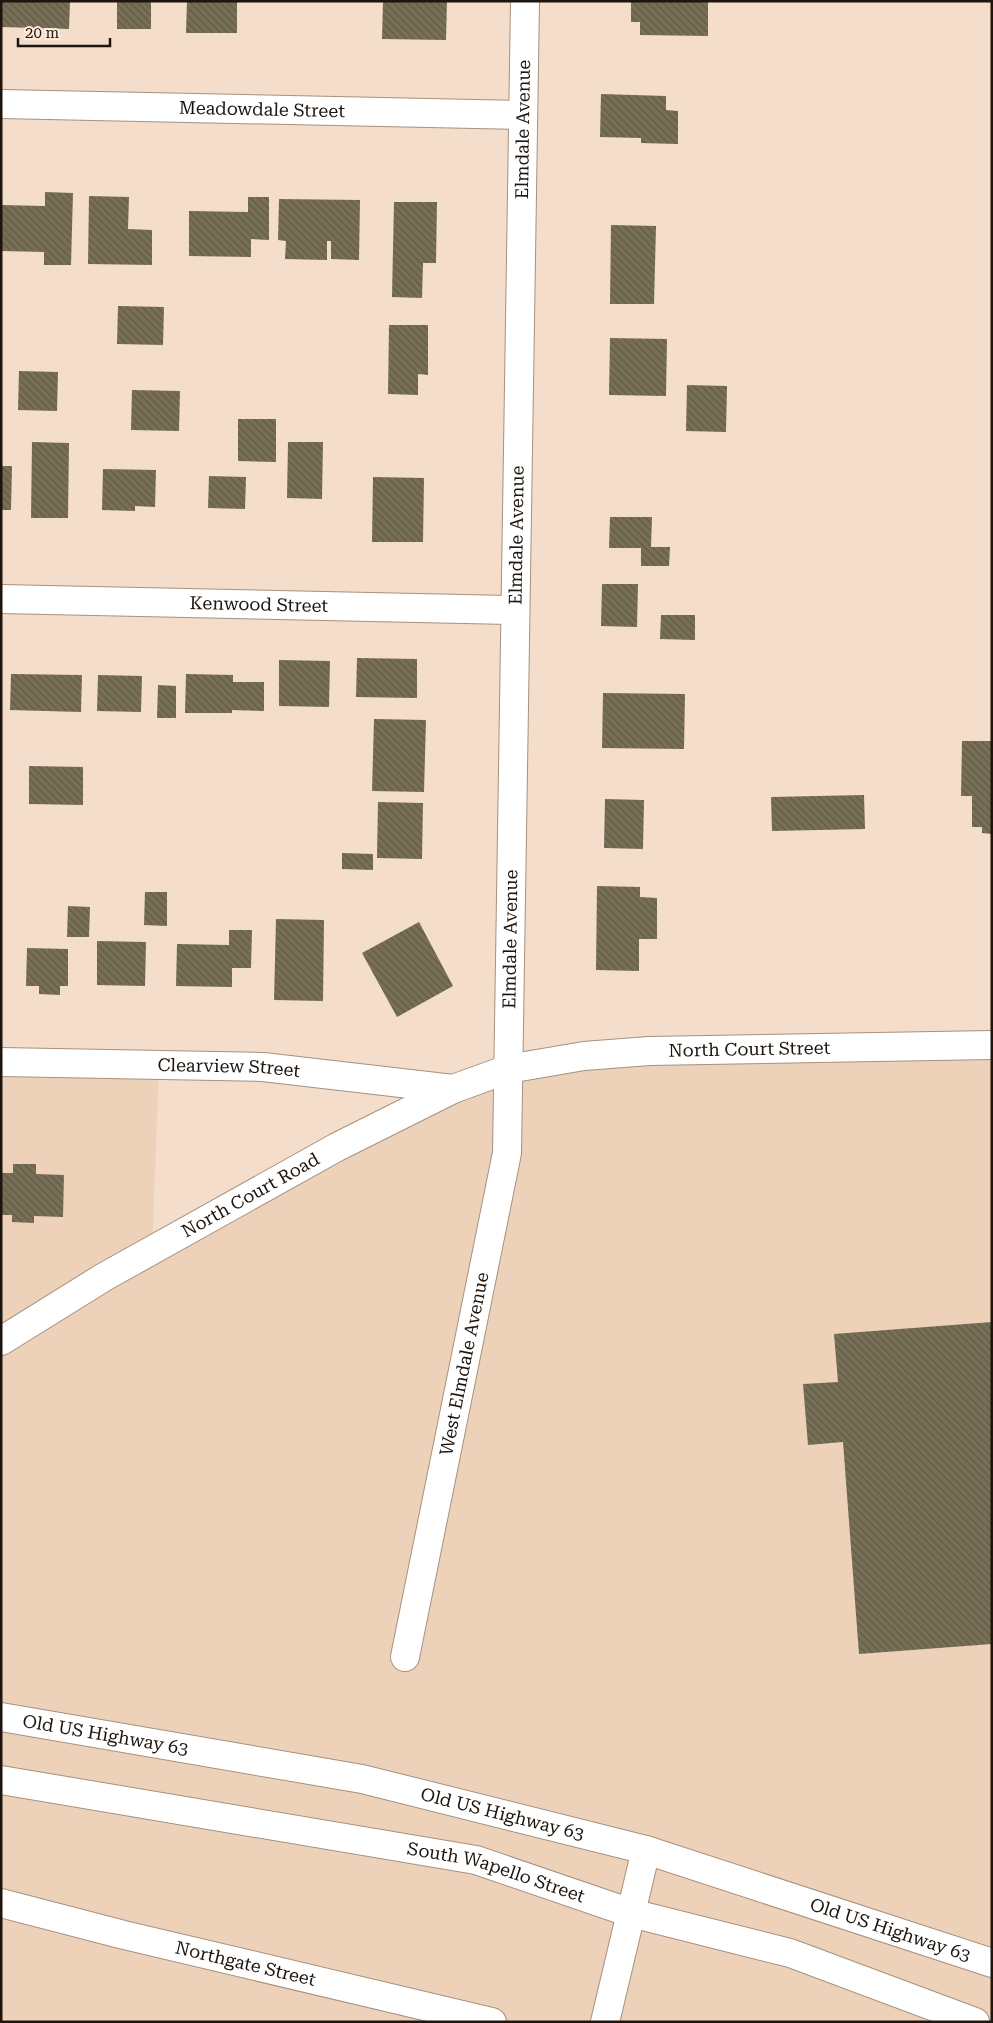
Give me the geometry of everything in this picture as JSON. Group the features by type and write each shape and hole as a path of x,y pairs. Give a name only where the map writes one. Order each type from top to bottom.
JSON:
{"main road":[{"name":"Elmdale Avenue","path":"508,1069 525,1"},
{"name":"Meadowdale Street","path":"1,104 523,115"},
{"name":"Kenwood Street","path":"1,599 515,610"},
{"name":"North Court Street","path":"508,1069 584,1056 649,1051 992,1045"},
{"name":"Clearview Street","path":"1,1062 263,1067 453,1089"},
{"name":"North Court Road","path":"1,1341 104,1278 234,1203 337,1147 453,1089 508,1069"},
{"name":"West Elmdale Avenue","path":"405,1658 507,1153 508,1069"},
{"name":"Old US Highway 63","path":"1,1717 362,1779 646,1850 992,1963"},
{"name":"South Wapello Street","path":"1,1780 476,1860 631,1913 790,1953 975,2022"},
{"path":"605,2022 646,1850"},
{"name":"Northgate Street","path":"1,1903 134,1938 492,2022"}],"shaded area":[{"path":"992,1046 992,2022 1,2022 1,1062 159,1065 152,1250 508,1069"}],"building":[{"path":"1,1 70,1 69,29 1,27"},
{"path":"117,1 151,1 151,29 117,29"},
{"path":"187,1 237,1 237,33 186,33"},
{"path":"383,1 447,1 446,40 382,39"},
{"path":"631,1 708,1 708,36 640,35 640,22 631,22"},
{"path":"601,94 666,96 666,110 678,111 678,144 641,143 641,138 600,137"},
{"path":"45,192 73,193 71,265 44,265 44,252 1,251 1,205 45,206"},
{"path":"89,196 129,197 128,229 152,230 152,265 88,264"},
{"path":"248,197 269,197 269,240 251,239 251,257 189,256 189,211 248,212"},
{"path":"279,199 360,200 359,260 331,259 331,241 327,241 327,260 285,259 286,241 278,240"},
{"path":"394,202 437,202 436,263 423,263 422,298 392,297"},
{"path":"611,225 656,226 654,304 610,304"},
{"path":"118,306 164,307 163,345 117,344"},
{"path":"389,325 428,325 428,375 418,374 418,395 388,394"},
{"path":"610,338 667,339 666,396 609,395"},
{"path":"19,371 58,372 57,411 18,410"},
{"path":"687,385 727,386 726,432 686,431"},
{"path":"132,390 180,391 179,431 131,430"},
{"path":"238,419 276,419 276,462 238,461"},
{"path":"32,442 69,443 68,518 31,518"},
{"path":"288,442 323,442 322,499 287,498"},
{"path":"1,466 12,466 11,510 1,510"},
{"path":"103,469 156,470 155,507 135,506 135,511 102,510"},
{"path":"209,476 246,477 245,509 208,508"},
{"path":"373,477 424,478 423,542 372,542"},
{"path":"610,517 652,517 651,547 670,547 669,566 641,566 641,548 609,548"},
{"path":"602,584 638,584 637,627 601,626"},
{"path":"661,615 695,615 695,640 660,639"},
{"path":"357,658 417,659 417,698 356,697"},
{"path":"279,660 330,661 329,707 279,706"},
{"path":"11,674 82,675 81,712 10,710"},
{"path":"186,674 233,675 233,682 264,682 264,711 232,710 232,713 185,713"},
{"path":"98,675 142,676 141,712 97,711"},
{"path":"158,685 176,686 176,718 157,718"},
{"path":"603,693 685,694 684,749 602,748"},
{"path":"374,719 426,720 424,792 372,791"},
{"path":"962,741 992,741 992,834 982,833 982,827 972,827 972,796 961,796"},
{"path":"29,766 83,767 83,805 29,804"},
{"path":"864,795 865,829 772,831 771,797"},
{"path":"605,799 644,800 643,849 604,848"},
{"path":"378,802 423,803 422,859 377,858"},
{"path":"342,853 373,854 373,870 342,869"},
{"path":"597,886 640,887 640,897 657,898 657,939 639,939 639,971 596,970"},
{"path":"145,892 167,892 167,926 144,925"},
{"path":"68,906 90,907 89,937 67,937"},
{"path":"276,919 324,920 323,1001 274,1000"},
{"path":"419,922 453,986 397,1017 362,953"},
{"path":"229,930 252,930 251,968 232,968 232,987 176,986 177,944 229,945"},
{"path":"97,941 146,942 145,986 97,985"},
{"path":"27,948 68,949 68,986 60,986 60,995 39,994 39,986 26,986"},
{"path":"13,1164 36,1164 36,1174 64,1175 63,1217 34,1216 34,1223 12,1222 12,1215 1,1215 1,1173 13,1173"},
{"path":"992,1322 992,1644 859,1654 843,1442 808,1445 803,1384 838,1382 834,1334"}]}
